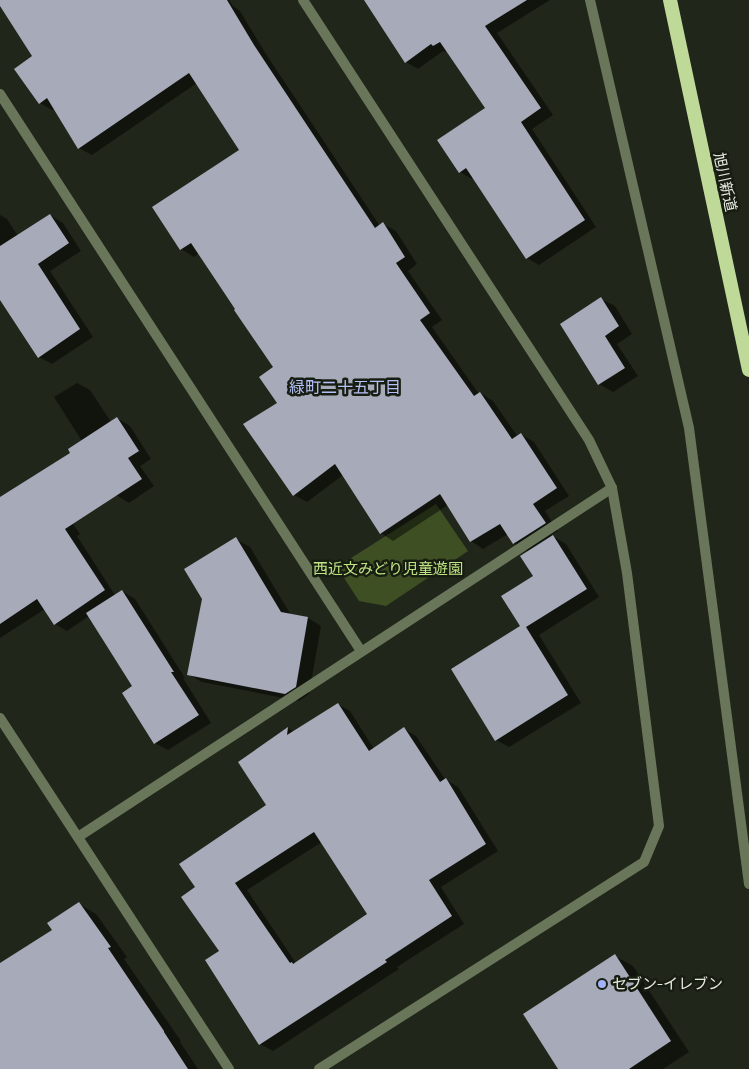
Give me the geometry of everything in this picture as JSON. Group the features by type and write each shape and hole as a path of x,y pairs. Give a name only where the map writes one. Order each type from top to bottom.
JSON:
{"highway":[{"name":"旭川新道","path":"670,0 749,370"}],"street":[{"path":"303,0 590,440 612,488 628,573 659,826 644,862 319,1069"},
{"path":"590,0 689,428 749,884"},
{"path":"0,94 361,651"},
{"path":"78,836 612,488"},
{"path":"0,718 229,1069"}],"green space":[{"name":"西近文みどり児童遊園","path":"436,504 468,551 386,606 359,601 337,567"}],"building":[{"path":"0,0 227,0 254,45 375,228 383,222 405,257 396,263 430,313 420,320 474,396 480,392 512,439 521,433 557,488 533,504 546,523 513,544 500,524 470,542 440,494 380,534 335,464 293,496 243,424 277,403 259,377 273,367 191,243 180,250 152,207 239,150 189,73 78,149 47,98 39,104 14,69 32,56 0,6"},
{"path":"364,0 527,0 485,26 541,108 521,122 585,220 526,259 466,168 459,173 437,140 485,108 440,42 433,46 431,44 405,63"},
{"path":"50,214 69,243 38,264 80,329 38,358 0,300 0,246"},
{"path":"601,297 619,326 605,336 625,368 598,385 560,324"},
{"path":"117,417 139,451 128,458 142,479 65,529 105,590 54,625 37,599 0,624 0,497 70,453 68,449"},
{"path":"553,535 587,589 526,627 568,695 495,741 451,669 520,626 501,596 533,576 520,556"},
{"path":"236,537 281,612 308,617 296,687 285,694 187,675 202,599 184,569"},
{"path":"122,590 199,715 154,744 122,693 132,686 86,613"},
{"path":"338,703 369,751 404,727 440,782 446,778 486,844 429,880 452,916 385,960 387,962 259,1045 205,960 219,951 181,897 195,887 179,864 266,805 238,762 288,727 287,735","holes":["314,832 367,914 293,964 292,962 290,963 235,883"]},
{"path":"79,902 111,947 108,948 188,1069 0,1069 0,963 52,930 47,923"},
{"name":"セブン-イレブン","path":"615,954 671,1041 629,1069 558,1069 523,1014"}],"place":[{"name":"セブン-イレブン","path":"602,984"}],"district":[{"name":"緑町二十五丁目","path":"345,387"}]}
